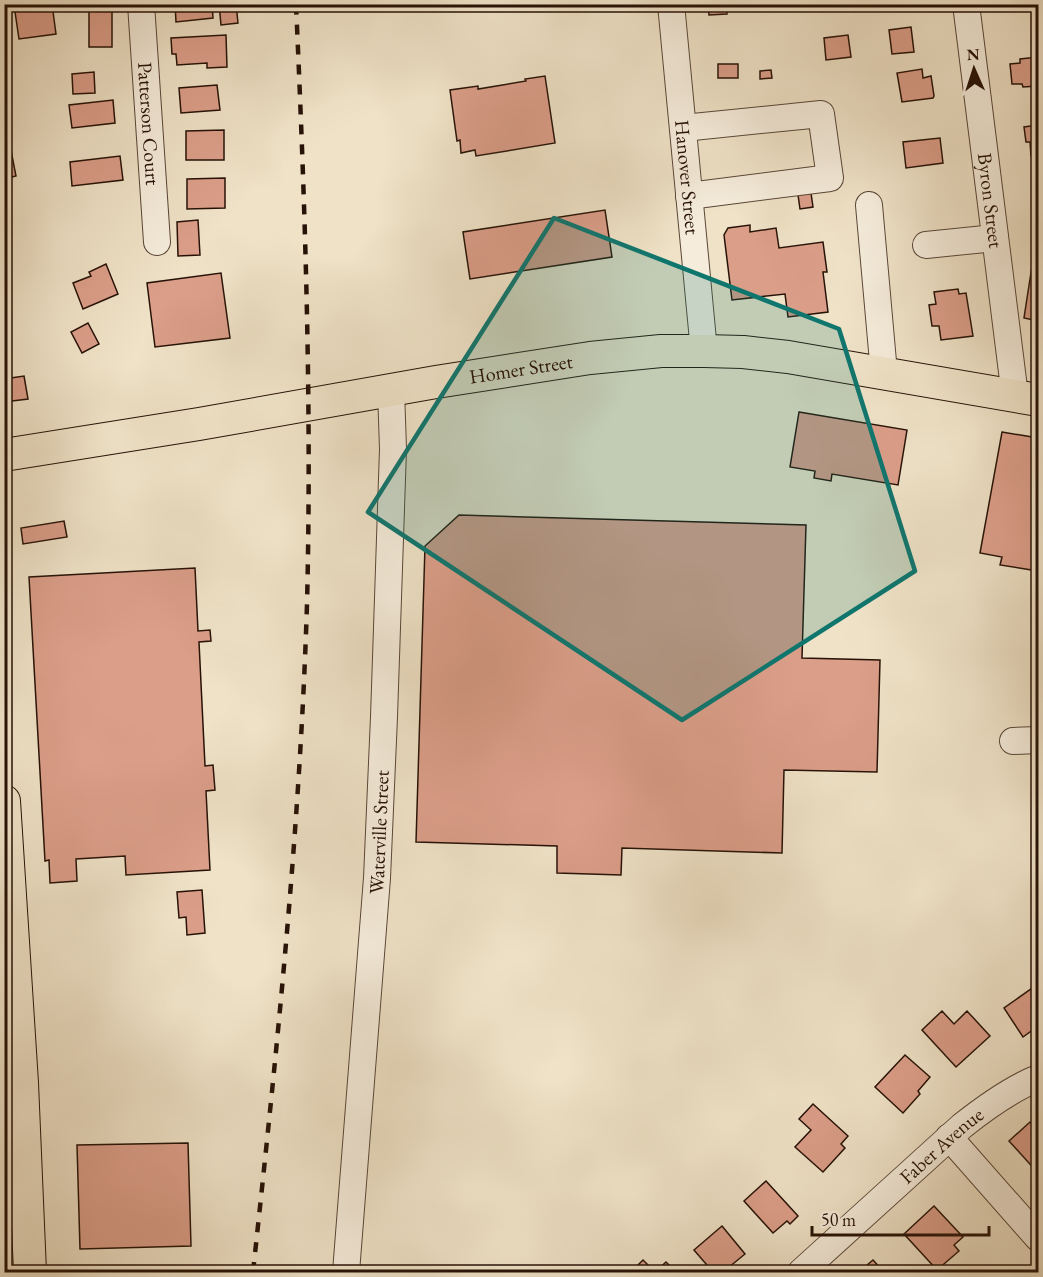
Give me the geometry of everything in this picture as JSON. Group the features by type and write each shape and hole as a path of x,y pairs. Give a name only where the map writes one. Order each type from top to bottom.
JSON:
{"main road":[{"name":"Homer Street","path":"4,455 199,424 458,378 590,358 661,351 743,352 788,357 1027,398"},
{"path":"4,801 22,1083 30,1272"}],"street":[{"name":"Patterson Court","path":"141,4 157,242"},
{"name":"Hanover Street","path":"671,4 704,351"},
{"name":"Byron Street","path":"966,4 995,238 1027,398"},
{"path":"683,128 821,114 830,178 689,195"},
{"path":"869,205 884,373"},
{"path":"926,245 995,238"},
{"name":"Waterville Street","path":"346,1272 377,867 393,460 391,390"},
{"path":"1013,741 1038,740"},
{"name":"Faber Avenue","path":"801,1272 949,1137 984,1109 1038,1078"},
{"path":"949,1137 1038,1238"}],"highlighted area":[{"path":"554,218 839,329 915,571 682,720 368,512"}],"building":[{"path":"52,4 56,34 19,39 14,5"},
{"path":"175,4 212,4 213,18 176,22"},
{"path":"219,4 236,4 238,23 221,25"},
{"path":"708,4 727,4 727,14 709,15"},
{"path":"89,5 112,5 112,47 89,47"},
{"path":"911,27 914,52 892,54 889,30"},
{"path":"226,35 227,67 207,68 207,63 177,65 176,54 172,54 171,38"},
{"path":"848,35 851,57 826,60 824,38"},
{"path":"1038,57 1038,86 1023,87 1022,84 1012,84 1010,64 1020,63 1020,59"},
{"path":"718,64 738,64 738,78 718,78"},
{"path":"922,69 923,78 931,76 933,98 902,102 897,73"},
{"path":"771,70 772,78 760,79 760,71"},
{"path":"94,72 95,93 73,94 72,74"},
{"path":"545,76 555,143 476,156 475,150 461,153 460,140 457,141 450,90 478,86 478,89"},
{"path":"217,85 220,110 181,113 179,88"},
{"path":"113,100 115,123 72,128 69,105"},
{"path":"4,115 16,176 4,179"},
{"path":"1038,125 1038,155 1031,156 1030,142 1026,142 1024,127"},
{"path":"224,130 224,160 186,160 186,131"},
{"path":"940,138 943,163 906,168 903,142"},
{"path":"120,156 123,180 72,186 70,162"},
{"path":"225,178 225,208 187,209 187,179"},
{"path":"811,193 813,207 800,209 798,195"},
{"path":"605,210 612,257 470,279 463,232"},
{"path":"198,220 200,255 178,256 177,222"},
{"path":"750,225 750,232 776,228 779,248 823,242 827,272 823,272 828,312 788,317 785,294 732,300 724,235 728,228"},
{"path":"106,264 118,294 83,309 73,283 91,276 89,272"},
{"path":"1032,266 1038,267 1038,321 1024,318"},
{"path":"221,273 230,338 155,347 147,283"},
{"path":"958,289 959,294 966,293 973,336 941,340 939,326 932,326 929,305 936,304 934,292"},
{"path":"88,323 99,344 82,353 71,332"},
{"path":"24,376 28,399 4,402 4,379"},
{"path":"799,412 907,430 898,485 832,474 831,481 814,478 815,471 790,467"},
{"path":"1002,432 1038,438 1038,571 1000,565 1002,557 980,553"},
{"path":"459,515 806,525 802,658 880,660 877,772 784,770 782,853 622,848 621,875 557,873 557,846 416,842 425,546"},
{"path":"64,521 67,537 23,544 21,528"},
{"path":"195,568 198,631 210,630 211,641 199,642 205,766 213,765 215,790 206,791 210,870 126,875 125,856 76,859 77,881 50,883 49,860 45,861 29,577"},
{"path":"202,890 205,933 187,935 186,917 179,918 177,892"},
{"path":"1038,984 1038,1026 1023,1037 1004,1008"},
{"path":"942,1011 954,1024 967,1011 990,1036 956,1067 922,1030"},
{"path":"905,1055 930,1077 918,1091 920,1094 903,1113 875,1087"},
{"path":"813,1104 848,1136 841,1144 845,1148 823,1172 795,1147 811,1130 799,1119"},
{"path":"1030,1122 1038,1131 1038,1173 1009,1141"},
{"path":"188,1143 191,1246 80,1249 77,1145"},
{"path":"766,1181 798,1216 790,1224 787,1221 773,1233 744,1201"},
{"path":"934,1206 963,1237 954,1245 959,1251 937,1270 904,1234"},
{"path":"722,1226 745,1254 723,1272 713,1272 694,1250"},
{"path":"643,1260 655,1272 631,1272"},
{"path":"873,1260 884,1272 859,1272"},
{"path":"666,1262 676,1272 655,1272"}],"railway":[{"path":"253,1272 279,1022 293,855 307,604 309,454 307,304 296,4"}]}
